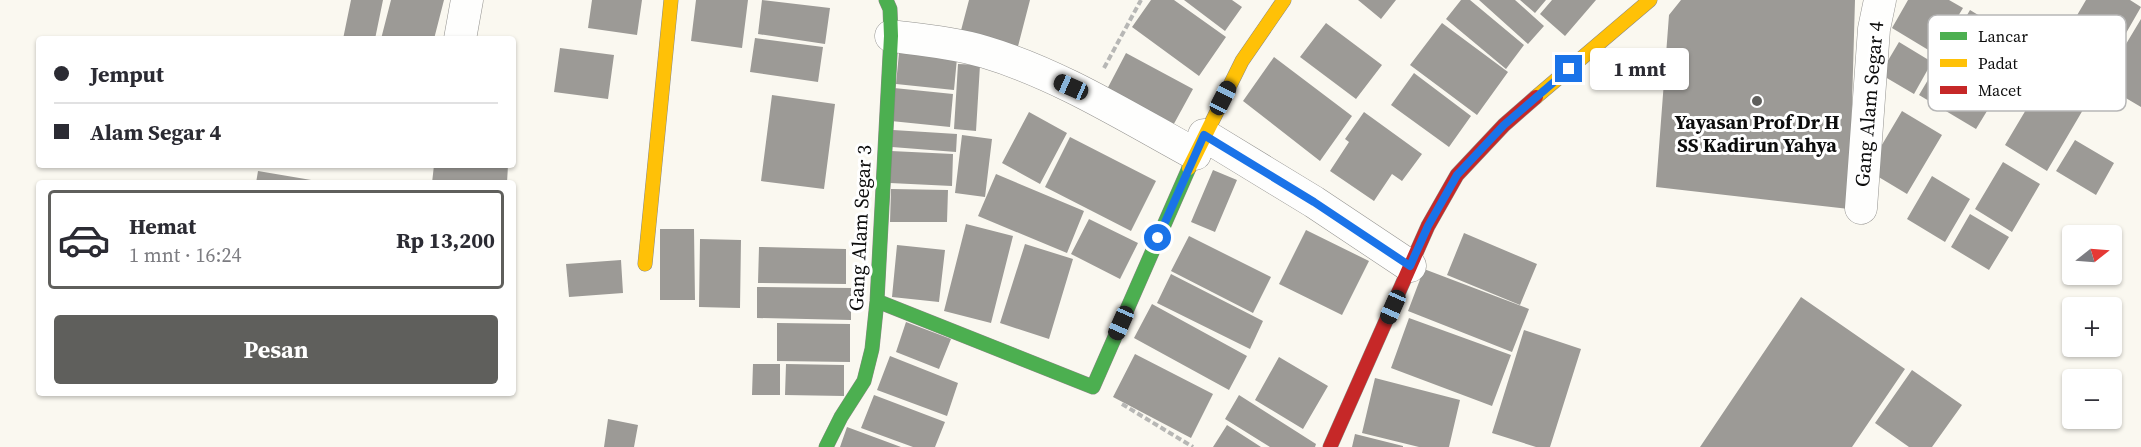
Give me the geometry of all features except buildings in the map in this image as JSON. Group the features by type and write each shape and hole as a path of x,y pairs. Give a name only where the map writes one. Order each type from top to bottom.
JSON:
{"street":[{"path":"461,36 468,0"},
{"path":"645,264 671,0"},
{"name":"Gang Alam Segar 3","path":"826,447 841,417 864,381 873,349 891,36 890,9 886,0"},
{"path":"877,301 1093,387 1199,145 1242,61 1284,0"},
{"path":"1330,447 1428,226 1457,175 1504,125 1650,0"},
{"name":"Gang Alam Segar 4","path":"1861,208 1874,29 1880,0"},
{"path":"891,36 953,44 1016,62 1199,145 1314,202 1410,266"}],"path":[{"path":"1089,96 1141,0"},
{"path":"1093,387 1193,447"}],"traffic: fast":[{"path":"826,447 841,417 864,381 872,349 877,301 891,36 890,9 886,0"},
{"path":"877,301 1093,387 1189,168"}],"traffic: slow":[{"path":"645,264 671,0"},
{"path":"1189,168 1242,61 1284,0"},
{"path":"1536,97 1650,0"}],"traffic: jam":[{"path":"1330,447 1428,226 1457,175 1504,125 1536,97"}],"place":[{"name":"Yayasan Prof Dr H SS Kadirun Yahya","path":"1757,101"}],"route":[{"path":"1158,238 1204,135 1314,202 1410,266 1428,226 1457,175 1504,125 1569,69"}]}
